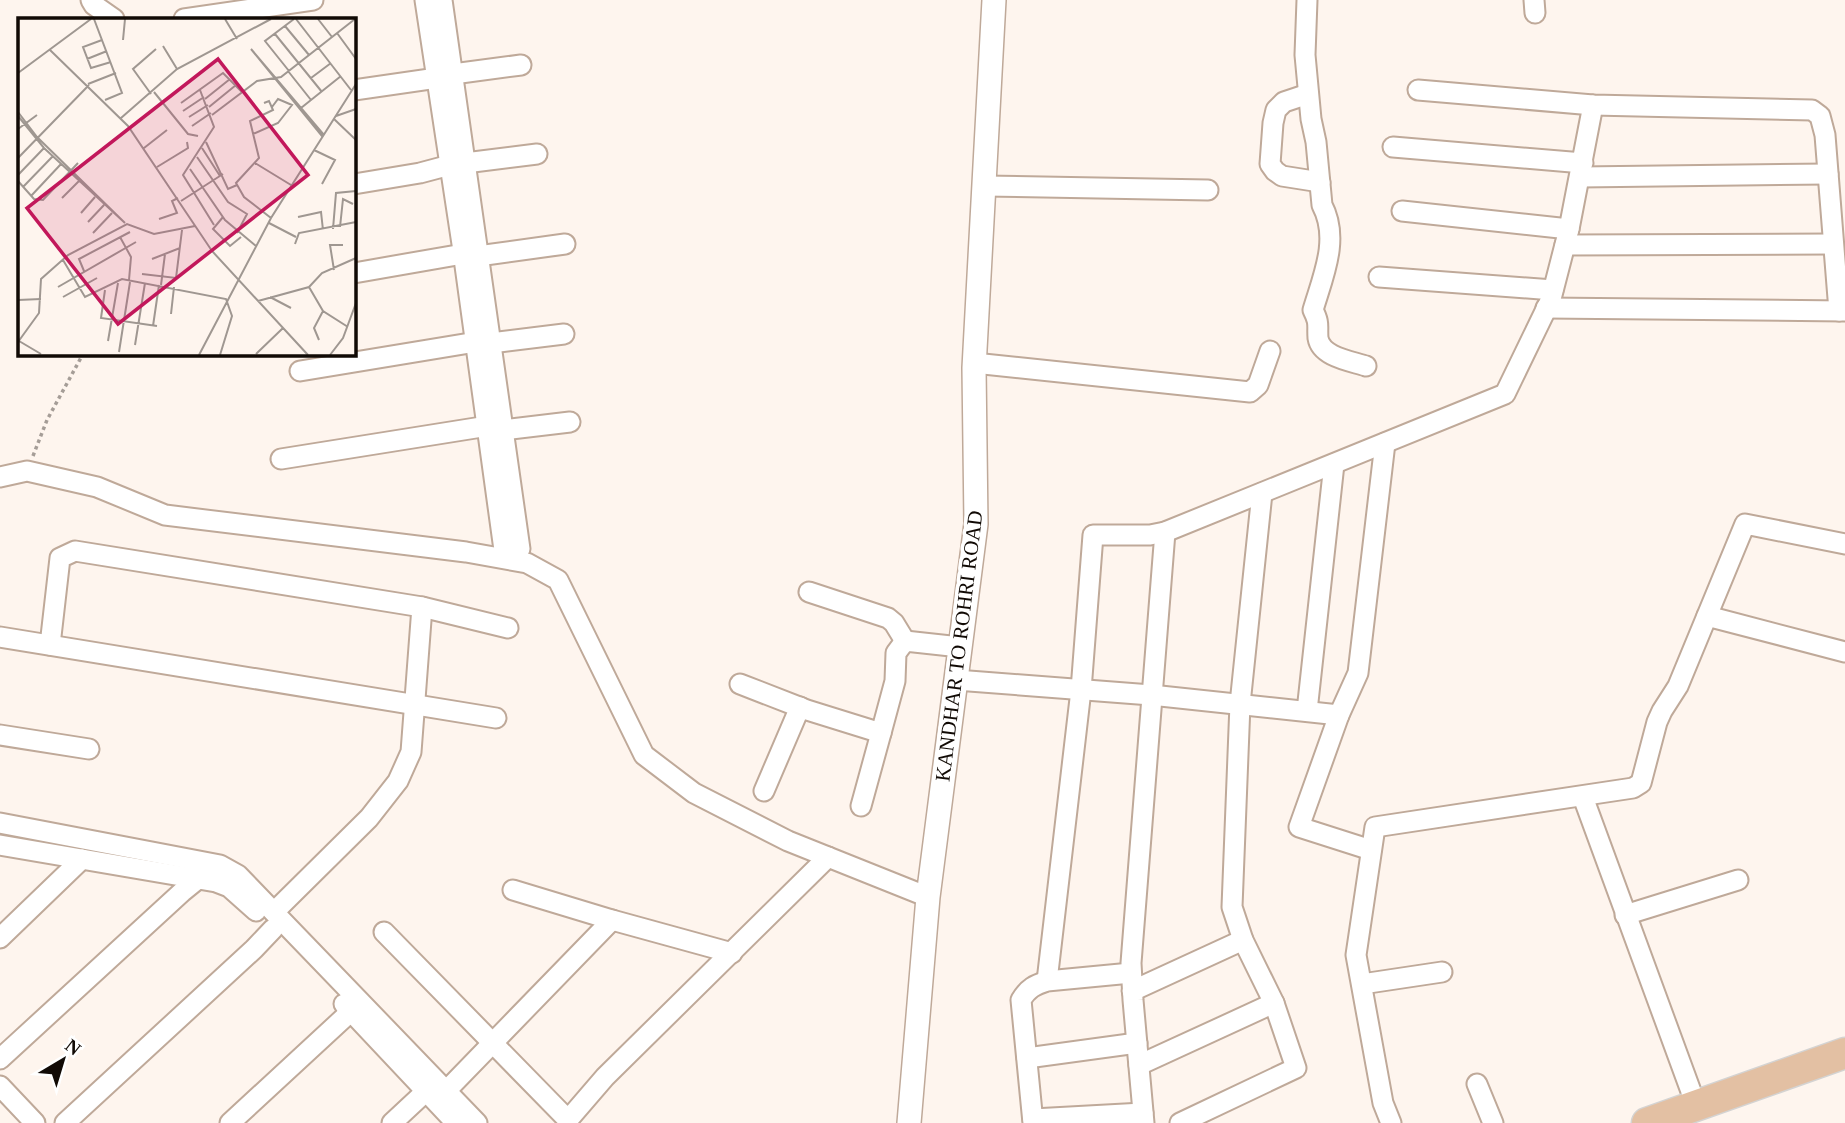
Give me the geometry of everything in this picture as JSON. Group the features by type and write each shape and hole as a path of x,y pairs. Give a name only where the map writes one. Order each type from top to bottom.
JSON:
{"main road":[{"path":"1647,1123 1845,1053"}],"street":[{"path":"91,0 113,18"},
{"path":"217,17 313,0"},
{"path":"425,0 445,76"},
{"path":"442,0 445,76 457,164 496,428 520,549 504,550 496,428"},
{"name":"KANDHAR TO ROHRI ROAD","path":"909,1123 928,897 976,524 974,363 995,0"},
{"path":"1307,0 1305,55 1308,94 1322,205 1331,231 1328,257 1313,310 1319,321 1318,340 1321,348 1366,366"},
{"path":"355,90 521,65"},
{"path":"1379,277 1550,299 1842,311 1833,244 1825,135 1820,116 1812,110 1593,105 1418,90"},
{"path":"1308,94 1284,102 1276,110 1270,164 1275,172 1282,176 1320,182"},
{"path":"1048,981 1081,690 1093,534 1150,535 1165,532 1505,394 1550,299 1567,237 1593,105"},
{"path":"1393,147 1581,170 1828,174"},
{"path":"355,184 457,164 537,154"},
{"path":"984,186 1208,190"},
{"path":"1402,211 1567,237 1833,244"},
{"path":"355,273 565,244"},
{"path":"300,371 483,343 564,334"},
{"path":"974,363 1250,392 1258,385 1270,351"},
{"path":"281,458 496,428 570,422"},
{"path":"1371,850 1298,827 1339,715 1358,673 1385,443"},
{"path":"1307,711 1334,464"},
{"path":"0,478 27,471 97,487 165,515 466,552 527,564 558,580 644,755 694,793 788,841 928,897"},
{"path":"1180,1123 1296,1068 1275,1003 1243,940 1232,907 1240,705 1262,493"},
{"path":"1391,1123 1383,1102 1356,955 1375,827 1633,789 1641,783 1662,710 1678,686 1745,524 1845,544"},
{"path":"1165,532 1131,962 1132,982 1137,1044 1144,1118 1033,1121 1021,1000 1026,991 1048,981 1132,982 1243,940"},
{"path":"50,645 60,558 75,551 422,607 508,628"},
{"path":"809,592 888,618 905,641"},
{"path":"65,1123 254,949 273,920 369,818 398,781 411,752 422,607"},
{"path":"1707,616 1845,652"},
{"path":"0,637 496,718"},
{"path":"905,641 960,648"},
{"path":"861,806 895,681 896,653 905,641"},
{"path":"956,680 1151,695 1339,715"},
{"path":"740,684 881,733"},
{"path":"764,791 800,707"},
{"path":"0,735 89,749"},
{"path":"1583,797 1696,1105"},
{"path":"0,823 220,865 238,875 273,920 356,1007 436,1088 477,1123"},
{"path":"0,845 216,882 229,887 273,920"},
{"path":"384,932 568,1120 605,1077 828,857"},
{"path":"0,938 82,859"},
{"path":"0,1059 198,879"},
{"path":"1625,915 1738,880"},
{"path":"513,890 732,953"},
{"path":"392,1123 494,1043 612,920"},
{"path":"1362,984 1441,972"},
{"path":"1139,1065 1275,1003"},
{"path":"230,1123 356,1007"},
{"path":"1027,1058 1137,1044"},
{"path":"1477,1084 1493,1123"},
{"path":"0,1086 35,1123"},
{"path":"436,1088 456,1123"}],"path":[{"path":"27,471 47,420 82,355"}]}
